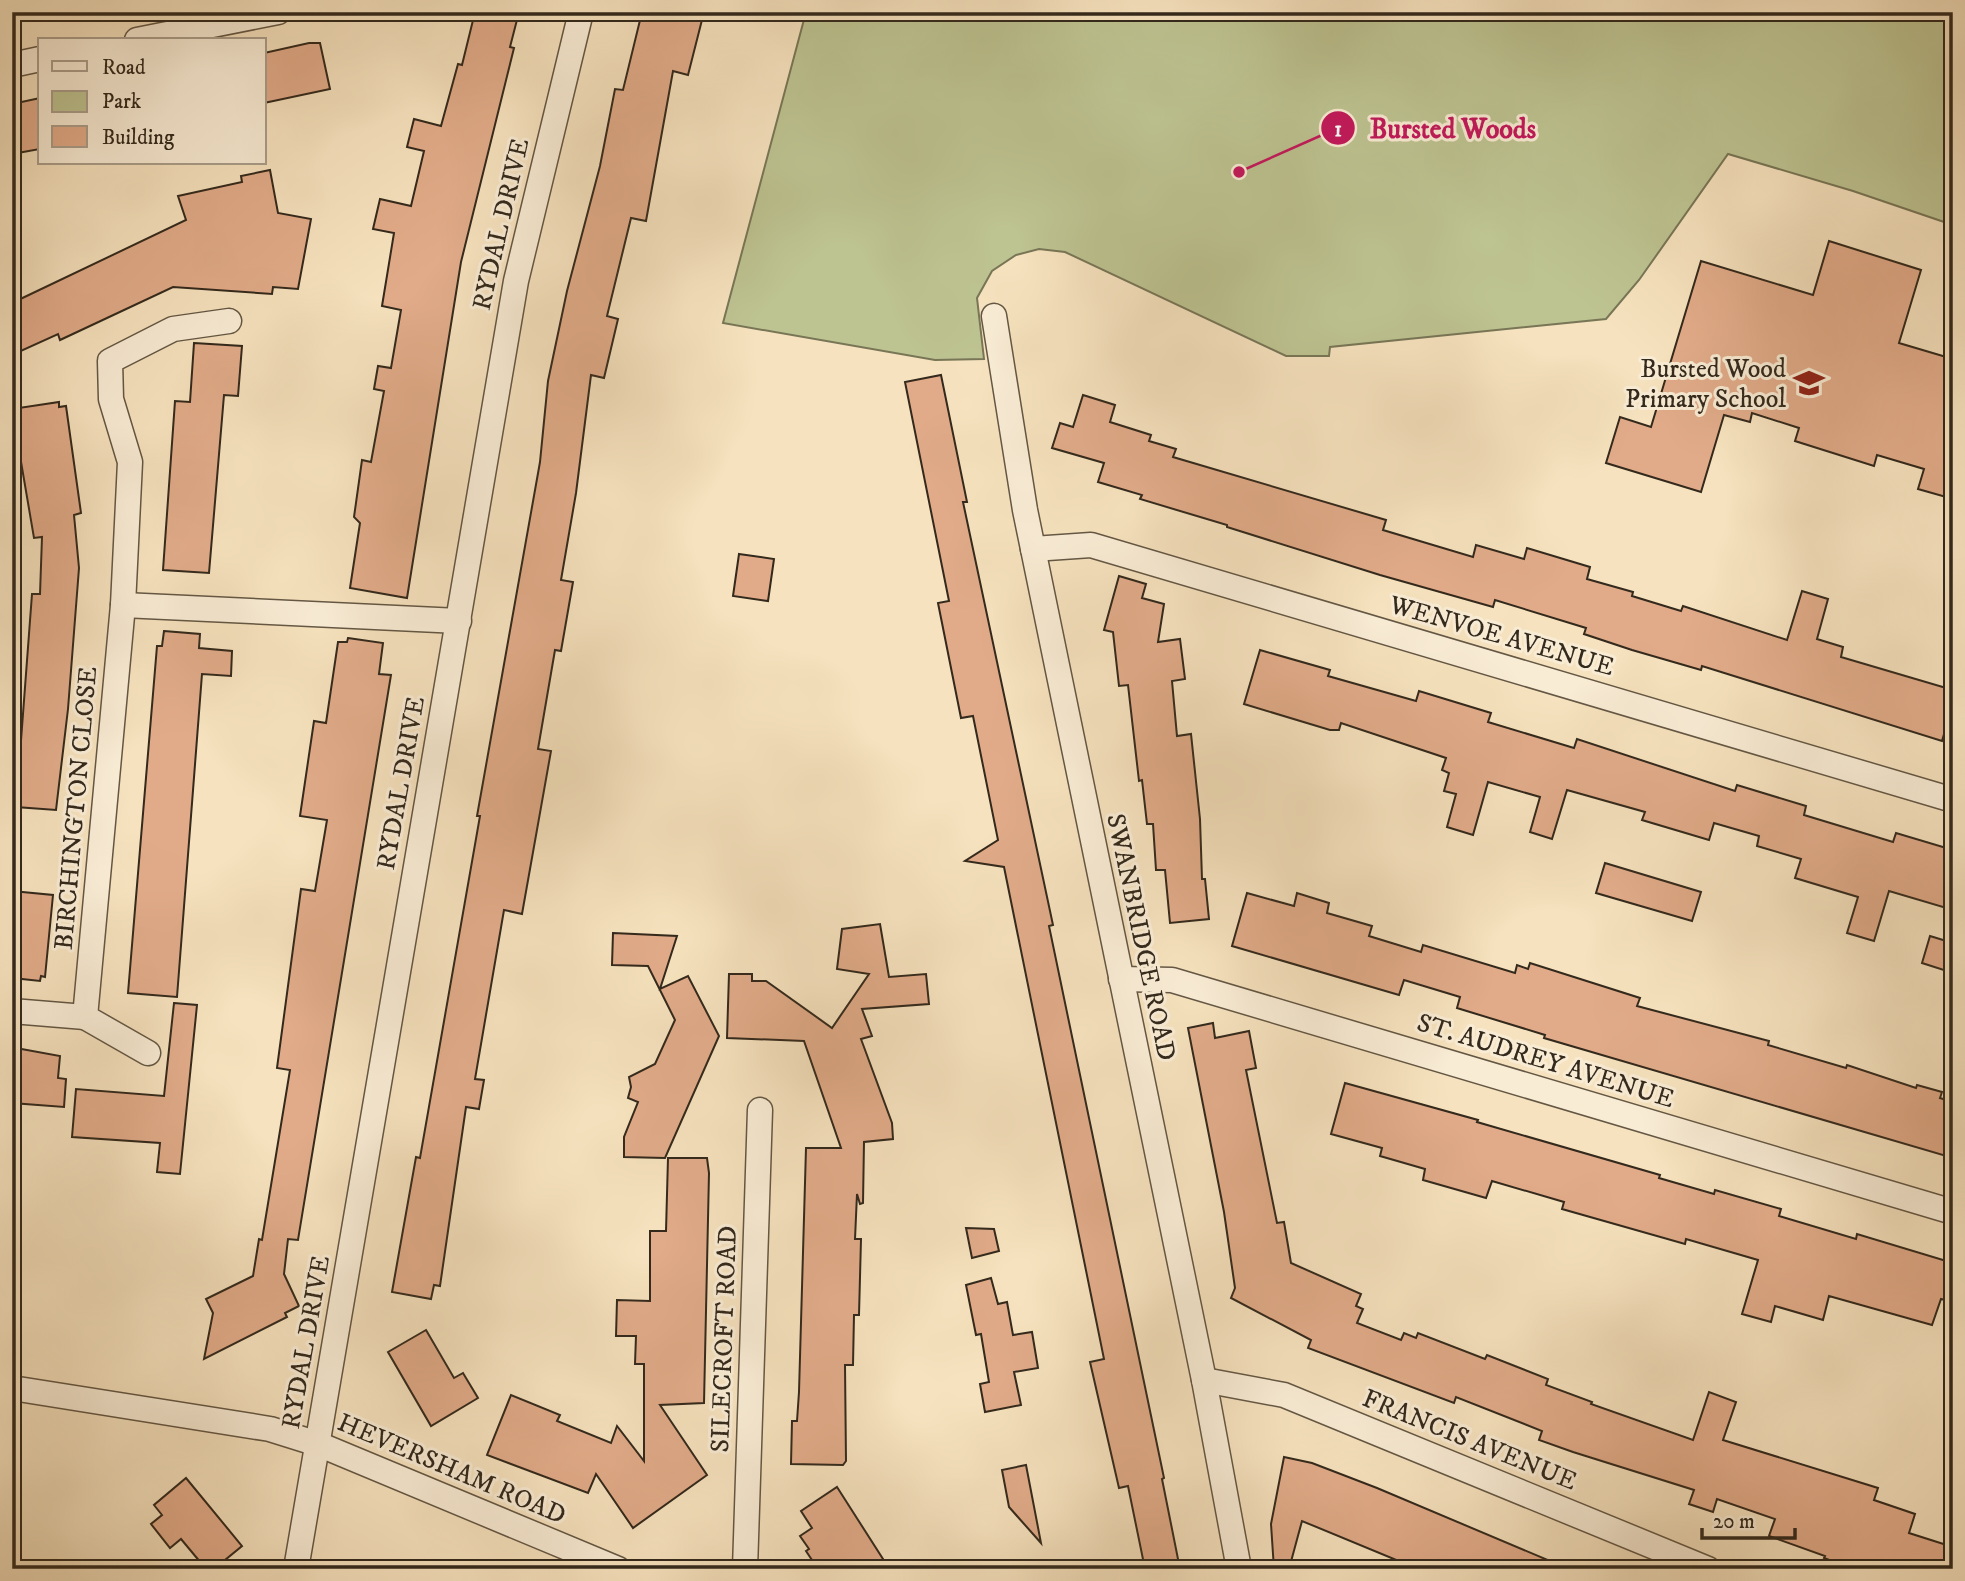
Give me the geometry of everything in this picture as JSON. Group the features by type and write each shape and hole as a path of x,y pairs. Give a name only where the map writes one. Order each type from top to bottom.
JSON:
{"street":[{"path":"146,38 278,12"},
{"name":"RYDAL DRIVE","path":"296,1569 516,281 581,12"},
{"path":"12,65 38,59"},
{"name":"SWANBRIDGE ROAD","path":"994,316 1033,550 1204,1380 1239,1569"},
{"name":"BIRCHINGTON CLOSE","path":"85,1017 123,606 130,462 111,399 110,361 173,329 229,321"},
{"name":"WENVOE AVENUE","path":"1033,550 1091,545 1953,800"},
{"path":"123,606 459,621"},
{"name":"ST. AUDREY AVENUE","path":"1121,979 1172,980 1953,1212"},
{"path":"12,1011 85,1017 148,1053"},
{"name":"SILECROFT ROAD","path":"745,1569 760,1110"},
{"name":"FRANCIS AVENUE","path":"1204,1380 1284,1395 1709,1569"},
{"name":"HEVERSHAM ROAD","path":"12,1388 270,1429 318,1444 618,1569"}],"green space":[{"path":"806,12 1953,12 1953,225 1853,191 1728,154 1639,280 1606,319 1330,347 1329,356 1286,356 1065,252 1039,249 1016,255 992,271 977,298 984,359 935,360 723,323"}],"building":[{"path":"475,12 519,12 510,47 514,48 461,262 407,598 350,588 360,523 354,517 362,460 371,462 384,391 374,389 378,366 391,368 401,310 382,306 394,233 373,229 380,199 411,206 424,151 407,147 414,119 441,126 458,64 462,65"},
{"path":"642,12 704,12 688,75 673,71 646,221 631,218 607,316 618,319 604,378 591,375 576,493 561,580 573,582 561,651 555,650 538,749 551,751 522,914 504,910 475,1079 484,1080 479,1109 466,1107 440,1286 434,1285 431,1299 392,1292 416,1157 420,1158 480,816 477,816 540,462 548,381 567,291 600,166 615,89 623,90"},
{"path":"320,43 330,89 266,103 266,53"},
{"path":"38,98 38,149 12,154 12,104"},
{"path":"270,170 278,213 311,219 298,289 273,287 272,294 173,287 60,340 58,334 12,355 12,303 186,220 178,196 242,182 241,176"},
{"name":"Bursted Wood Primary School","path":"1829,241 1921,270 1899,343 1953,359 1953,499 1918,489 1924,469 1877,455 1874,466 1795,441 1799,428 1752,413 1750,422 1724,415 1701,492 1606,463 1620,417 1651,427 1701,261 1813,295"},
{"path":"194,343 242,346 238,396 224,395 209,573 163,570 175,401 190,402"},
{"path":"941,375 967,502 963,502 1053,925 1049,926 1164,1478 1162,1479 1180,1569 1145,1569 1128,1486 1119,1488 1090,1362 1104,1359 1004,867 965,861 998,840 973,716 961,718 938,603 949,601 905,382"},
{"path":"1083,395 1115,405 1110,422 1151,435 1149,441 1176,449 1173,457 1386,520 1383,530 1473,557 1476,545 1524,559 1527,548 1590,567 1587,579 1633,592 1632,596 1681,611 1683,606 1787,640 1802,591 1828,599 1817,639 1843,647 1841,657 1953,690 1953,703 1942,741 1702,666 1701,670 1632,650 1584,634 1586,628 1495,600 1493,607 1380,575 1140,499 1142,495 1098,482 1104,463 1052,448 1060,423 1073,427"},
{"path":"59,402 59,407 66,406 81,513 74,515 79,568 68,709 56,810 16,807 32,594 40,594 42,537 34,538 12,409"},
{"path":"739,554 774,559 768,601 733,596"},
{"path":"1119,576 1146,584 1142,598 1164,604 1158,642 1180,639 1185,679 1172,681 1177,736 1191,734 1200,819 1202,879 1205,879 1209,919 1170,923 1165,870 1156,870 1153,824 1147,824 1142,780 1139,781 1128,685 1119,686 1113,632 1104,630"},
{"path":"164,631 200,634 199,648 232,651 231,676 202,674 177,997 128,993 157,646 162,646"},
{"path":"348,638 383,643 379,674 391,675 298,1240 288,1239 284,1274 299,1306 285,1313 287,1317 204,1359 213,1313 206,1299 253,1276 259,1239 262,1240 290,1070 277,1068 301,889 315,891 327,820 300,816 314,721 326,723 338,642 347,642"},
{"path":"1260,650 1330,670 1328,676 1416,701 1419,691 1491,713 1488,722 1574,748 1577,739 1735,791 1737,785 1806,806 1804,815 1893,842 1896,833 1953,850 1953,910 1889,891 1874,941 1847,933 1858,897 1795,878 1801,859 1757,846 1759,836 1714,823 1709,840 1642,820 1645,812 1567,790 1552,839 1530,832 1540,797 1488,782 1473,835 1447,827 1456,794 1444,791 1449,773 1442,770 1446,758 1341,723 1339,730 1330,730 1244,704"},
{"path":"1605,863 1701,892 1692,921 1596,893"},
{"path":"12,891 53,895 45,977 41,976 40,981 13,978 17,939 12,938"},
{"path":"1247,893 1294,906 1297,893 1329,903 1327,913 1372,926 1369,936 1421,952 1423,945 1515,973 1517,965 1528,969 1530,963 1640,998 1637,1006 1769,1041 1768,1045 1846,1068 1847,1065 1916,1088 1917,1085 1942,1092 1940,1098 1953,1102 1953,1158 1544,1038 1545,1035 1457,1008 1460,997 1404,980 1399,995 1232,946"},
{"path":"880,924 889,977 926,974 929,1004 862,1009 872,1036 861,1039 892,1123 893,1139 864,1142 863,1203 860,1204 857,1194 855,1239 861,1239 859,1315 854,1315 853,1365 845,1365 846,1461 843,1465 791,1464 792,1421 797,1421 799,1392 806,1148 841,1148 804,1041 727,1038 729,974 752,974 752,981 766,981 832,1028 869,974 837,969 842,929"},
{"path":"613,933 677,936 660,989 688,976 719,1036 665,1158 624,1157 624,1137 638,1102 628,1098 631,1087 629,1077 655,1064 675,1020 648,966 612,965"},
{"path":"1930,936 1953,943 1953,973 1922,963"},
{"path":"174,1003 197,1005 180,1174 157,1172 160,1143 72,1137 76,1089 164,1096"},
{"path":"1213,1023 1215,1038 1249,1031 1256,1068 1246,1070 1277,1223 1284,1222 1291,1263 1361,1294 1356,1306 1363,1309 1357,1323 1401,1340 1404,1333 1416,1338 1418,1333 1485,1359 1487,1355 1548,1379 1546,1385 1592,1402 1591,1404 1693,1440 1709,1392 1736,1402 1723,1440 1878,1488 1874,1500 1915,1514 1909,1533 1953,1547 1953,1569 1853,1569 1769,1536 1775,1519 1717,1499 1713,1512 1689,1504 1694,1490 1539,1440 1542,1431 1456,1397 1454,1403 1308,1348 1311,1340 1231,1298 1235,1288 1224,1212 1188,1028"},
{"path":"16,1048 60,1056 58,1078 66,1079 64,1107 12,1103 12,1052 15,1052"},
{"path":"1345,1083 1478,1120 1477,1122 1660,1175 1659,1178 1714,1194 1715,1190 1781,1209 1779,1216 1856,1239 1857,1234 1953,1263 1953,1302 1941,1299 1932,1325 1829,1296 1823,1320 1775,1306 1771,1322 1742,1314 1758,1260 1686,1239 1685,1244 1562,1209 1564,1202 1492,1181 1486,1198 1423,1180 1425,1169 1380,1156 1382,1148 1331,1134"},
{"path":"668,1158 707,1158 709,1173 704,1403 660,1405 707,1475 633,1528 596,1474 588,1493 487,1455 511,1395 560,1415 557,1421 611,1443 617,1426 644,1461 644,1364 635,1364 636,1336 616,1336 617,1300 650,1301 650,1231 666,1231"},
{"path":"966,1228 994,1229 999,1251 972,1258"},
{"path":"991,1278 998,1304 1007,1302 1013,1335 1032,1332 1038,1368 1014,1372 1021,1405 985,1412 980,1384 989,1382 981,1334 976,1335 966,1285"},
{"path":"426,1330 454,1378 463,1373 478,1398 431,1426 388,1352"},
{"path":"1284,1457 1312,1463 1377,1488 1569,1569 1418,1569 1302,1521 1289,1569 1274,1569 1271,1524"},
{"path":"1026,1465 1041,1543 1009,1507 1002,1470"},
{"path":"186,1478 242,1546 214,1569 206,1569 181,1539 170,1548 151,1524 162,1515 154,1505"},
{"path":"837,1487 883,1559 868,1569 818,1569 800,1536 812,1528 801,1511"}],"place":[{"name":"Bursted Woods","path":"1239,172"},
{"name":"Bursted Wood Primary School","path":"1809,383"}]}
